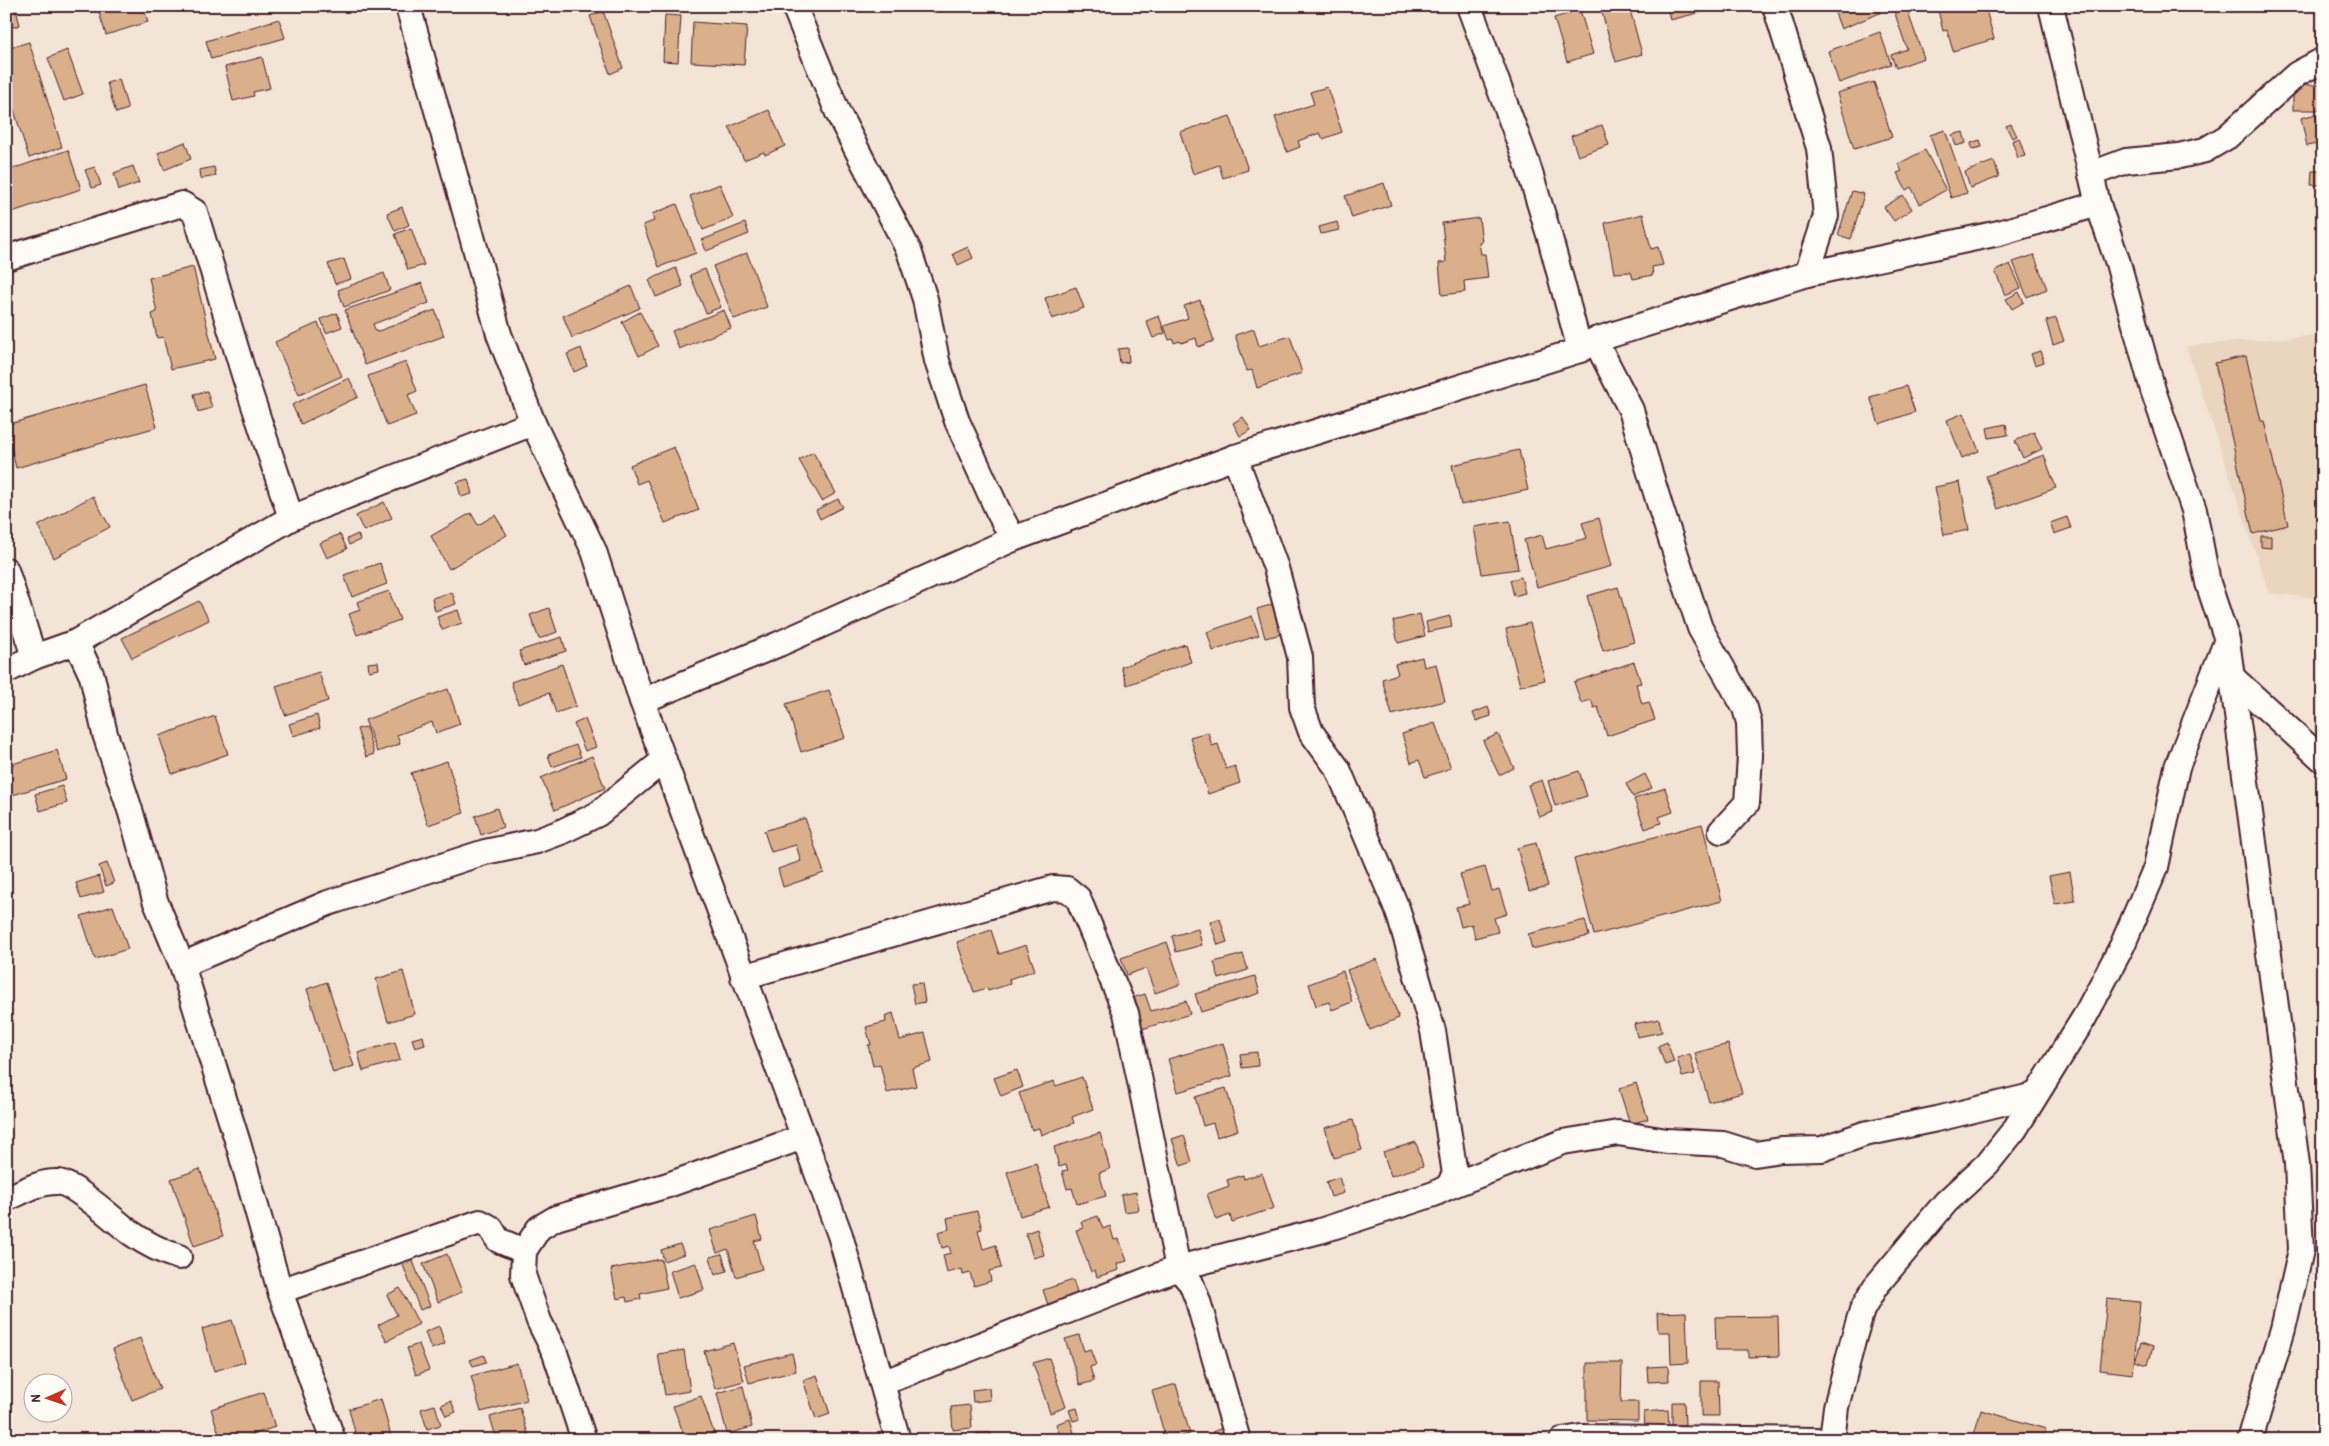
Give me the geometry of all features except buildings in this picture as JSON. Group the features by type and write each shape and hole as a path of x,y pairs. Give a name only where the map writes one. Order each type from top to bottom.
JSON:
{"street":[{"path":"408,6 499,334 533,423 594,551 642,701 840,1235 898,1440"},
{"path":"794,6 838,113 909,251 925,299 938,361 957,421 998,511 1013,539"},
{"path":"1469,6 1527,163 1550,238 1587,345 1631,410 1700,628 1741,700 1749,724 1750,756 1747,803 1721,831"},
{"path":"1775,6 1819,148 1826,216 1807,274"},
{"path":"2051,6 2098,204 2118,263 2153,390 2194,510 2208,583 2227,640 2297,1164 2301,1250 2283,1329 2250,1440"},
{"path":"2091,174 2126,161 2179,156 2205,150 2227,136 2297,74 2323,60"},
{"path":"6,258 182,204 190,207 195,212 240,361 291,518"},
{"path":"642,701 779,644 1013,539 1235,456 1807,274 1999,233 2098,204"},
{"path":"6,671 34,657 76,642 291,518 533,423"},
{"path":"1235,456 1276,568 1300,657 1302,707 1311,732 1338,769 1398,911 1434,1031 1455,1174 1448,1187"},
{"path":"6,570 34,657"},
{"path":"1832,1440 1836,1407 1854,1336 1862,1310 1875,1287 1946,1202 1987,1164 2015,1129 2084,1018 2122,946 2156,867 2177,767 2227,640"},
{"path":"76,642 92,676 105,734 131,813 155,900 182,964 238,1143 280,1291 333,1440"},
{"path":"2232,677 2323,760"},
{"path":"182,964 328,903 485,852 536,841 561,832 598,814 664,760"},
{"path":"744,977 1053,888 1067,889 1078,898 1126,1013 1178,1268 1191,1283 1198,1301 1238,1440"},
{"path":"882,1384 1178,1268 1320,1231 1434,1194 1563,1142 1618,1133 1667,1141 1723,1144 1755,1154 1781,1150 1822,1149 1864,1134 1937,1119 2035,1095"},
{"path":"584,1440 555,1353 539,1321 524,1275 524,1250 538,1228 556,1218 668,1184 803,1137"},
{"path":"6,1199 39,1185 59,1182 85,1196 133,1234 167,1253 179,1257"},
{"path":"280,1291 480,1222 491,1228 498,1240 524,1250"},
{"path":"1562,1440 1581,1437 1816,1440"}],"shaded area":[{"path":"2323,335 2323,599 2269,593 2186,346"}]}
